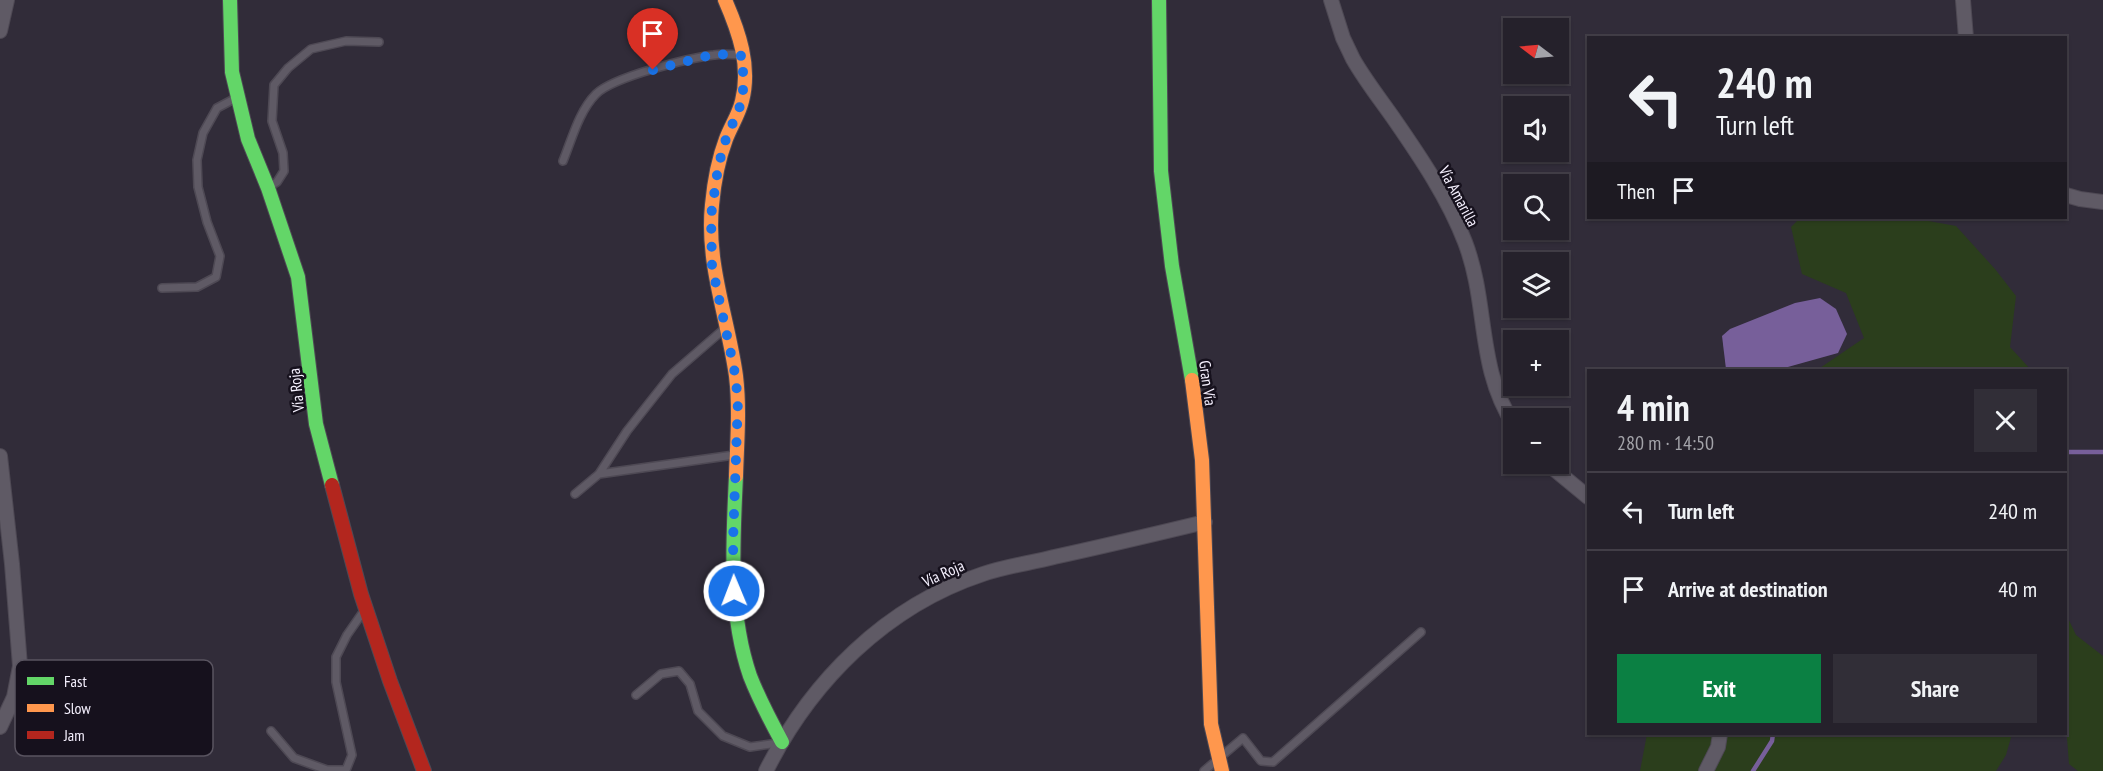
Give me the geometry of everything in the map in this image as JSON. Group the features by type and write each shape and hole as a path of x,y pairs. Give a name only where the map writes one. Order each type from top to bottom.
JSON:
{"street":[{"path":"0,31 7,0"},
{"name":"Vía Roja","path":"230,0 232,72 249,140 298,277 316,424 366,608 390,681 424,771"},
{"path":"725,0 736,24 745,77 743,99 720,160 711,216 712,266 734,368 738,399 733,542 734,591 739,640 753,687 767,718 782,742"},
{"name":"Gran Vía","path":"1159,0 1161,171 1172,266 1193,387 1202,460 1210,715 1220,764"},
{"name":"Vía Amarilla","path":"1331,0 1353,59 1443,194 1456,219 1480,296 1492,382 1504,408"},
{"path":"1963,0 1966,36"},
{"path":"2067,195 2103,202"},
{"path":"0,456 20,660"},
{"path":"1560,474 1587,496"},
{"name":"Vía Roja","path":"766,771 782,742 817,691 860,645 883,625 925,598 984,573 1205,522"},
{"path":"0,727 15,692"},
{"path":"1706,771 1718,747 1719,735"}],"lane":[{"path":"268,188 277,182 284,171 283,153 272,121 274,85 288,68 311,49 346,41 379,42"},
{"path":"563,161 580,117 596,93 621,80 669,65 715,54 743,56"},
{"path":"162,288 197,287 216,277 220,256 198,187 196,160 203,133 217,108 238,97"},
{"path":"574,494 599,474 627,431 672,374 725,329"},
{"path":"599,474 736,455"},
{"path":"271,731 294,758 327,770 346,770 352,755 336,681 336,657 347,635 366,608"},
{"path":"1204,771 1220,764 1243,738 1261,761 1274,762 1421,632"},
{"path":"636,695 660,674 679,671 690,684 698,711 723,736 750,747 782,742"}],"green space":[{"path":"1799,219 1918,219 1956,226 2016,296 2010,347 2030,369 1818,369 1864,338 1846,293 1802,274 1791,227"},
{"path":"2067,616 2076,635 2103,656 2103,771 2078,771 2069,764 2067,735"},
{"path":"1647,735 2012,735 2006,755 1996,771 1640,771"}],"shaded area":[{"path":"1820,298 1836,309 1847,334 1838,353 1781,369 1726,369 1722,336 1730,329 1795,303"}],"waterway":[{"path":"2067,452 2103,452"},
{"path":"1753,771 1772,741 1773,735"}],"traffic: fast":[{"path":"230,0 232,72 248,139 268,188 298,277 316,424 332,485"},
{"path":"1159,0 1161,171 1172,266 1192,380"},
{"path":"736,476 734,577 738,627 750,676 782,742"}],"traffic: slow":[{"path":"725,0 742,49 745,75 741,106 726,139 715,180 711,227 715,270 736,376 738,414 736,476"},
{"path":"1192,380 1202,460 1211,724 1222,771"}],"traffic: jam":[{"path":"332,485 361,594 390,681 424,771"}],"route":[{"path":"653,70 715,54 743,56 745,70 743,99 724,144 718,168 713,192 710,241 716,291 734,368 738,399 733,542 734,591"}]}
